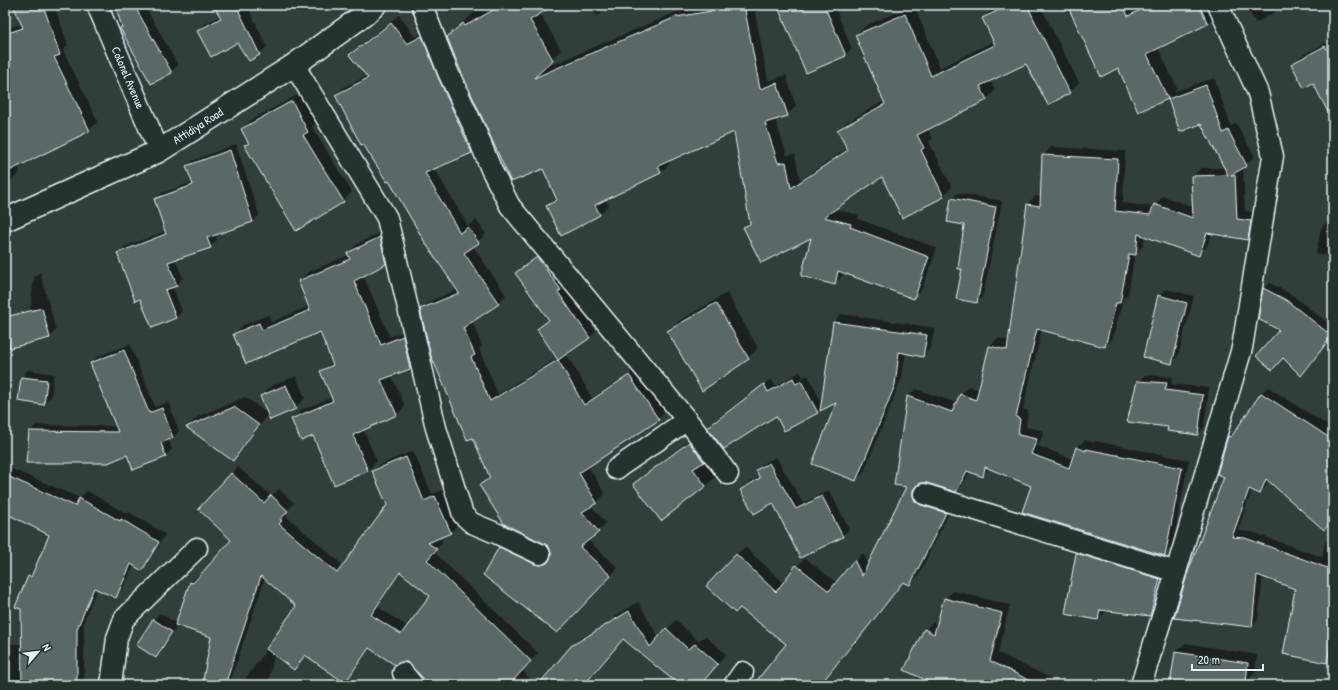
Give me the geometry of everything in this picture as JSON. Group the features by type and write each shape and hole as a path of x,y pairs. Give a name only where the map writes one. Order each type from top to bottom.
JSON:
{"main road":[{"name":"Attidiya Road","path":"5,220 159,151 294,65 364,15 375,5"}],"street":[{"name":"Colonel Avenue","path":"97,5 159,151"},
{"path":"422,5 448,72 476,132 491,169 510,206 687,420 728,474"},
{"path":"1141,685 1242,348 1273,156 1258,93 1218,5"},
{"path":"294,65 387,218 436,428 462,515 472,523 540,554"},
{"path":"616,469 687,420"},
{"path":"924,494 1176,572"},
{"path":"111,685 117,638 124,618 197,548"}],"building":[{"path":"13,5 43,5 60,55 54,57 90,131 5,173 5,34 23,28"},
{"path":"115,5 134,5 172,73 151,84 120,28 122,27"},
{"path":"213,5 236,5 260,55 249,61 237,43 211,57 197,31 221,18"},
{"path":"502,5 554,5 530,20 553,60 534,78 676,17 717,10 716,5 744,5 760,89 777,83 788,116 765,123 778,163 786,162 791,188 848,150 837,130 885,104 855,35 905,14 931,76 995,45 982,18 1010,5 1027,5 1070,93 1048,105 1026,64 980,86 987,100 917,135 924,148 921,150 944,197 902,218 882,177 824,217 851,224 850,227 929,257 914,299 838,271 835,285 801,276 811,238 761,263 743,227 750,224 734,132 658,166 661,173 595,205 600,215 561,236 546,206 557,200 543,169 511,182 447,37 463,23 465,26"},
{"path":"777,5 824,5 846,56 806,73"},
{"path":"1067,5 1123,5 1128,16 1151,5 1199,5 1208,24 1147,54 1168,99 1138,112 1118,68 1101,77"},
{"path":"391,23 407,44 422,36 438,77 472,153 425,173 460,233 468,227 479,243 464,253 499,304 463,328 475,355 471,357 490,401 558,360 584,405 629,375 659,420 579,473 597,503 582,512 599,532 580,547 611,576 557,633 483,575 499,547 535,564 541,565 547,563 550,559 551,553 549,547 545,544 504,524 479,485 490,478 473,438 467,440 432,360 420,309 459,293 426,244 389,181 387,182 363,144 361,145 335,95 368,78 349,55"},
{"path":"1325,46 1333,60 1333,122 1313,83 1304,88 1291,64"},
{"path":"1206,85 1223,133 1228,130 1247,166 1231,175 1235,175 1237,219 1251,221 1248,240 1207,233 1199,256 1138,234 1136,255 1129,254 1120,303 1116,303 1105,347 1037,329 1016,417 1020,419 1018,435 1037,439 1031,454 1069,468 1076,447 1086,451 1086,449 1182,468 1165,556 1022,512 1031,486 985,467 983,477 967,471 956,492 927,483 921,483 913,490 915,501 921,505 946,513 910,585 903,582 820,685 753,685 786,644 740,608 735,613 706,586 736,554 776,592 796,565 829,591 854,560 862,576 906,487 894,485 907,396 952,412 960,394 976,400 989,346 1007,350 1027,204 1040,206 1042,155 1118,159 1115,211 1150,215 1154,204 1193,218 1191,176 1228,175 1201,124 1180,132 1168,99"},
{"path":"292,101 308,132 303,135 344,202 296,231 244,145 249,144 241,129"},
{"path":"230,150 253,222 207,238 211,248 168,262 177,286 165,290 176,318 152,328 140,299 135,301 117,253 166,234 154,199 193,185 186,166"},
{"path":"951,198 996,207 977,303 956,299 962,269 958,269 964,225 947,222"},
{"path":"380,237 386,264 354,281 381,345 403,336 410,369 381,380 397,415 353,435 368,471 334,485 313,436 301,441 291,419 333,401 320,371 333,365 320,332 246,364 233,334 259,323 262,330 310,310 298,281 350,259 347,253"},
{"path":"537,257 561,290 558,292 590,338 558,360 537,329 549,320 515,273"},
{"path":"1263,288 1286,300 1332,336 1301,376 1283,358 1272,370 1256,356 1279,330 1258,319"},
{"path":"1158,295 1187,303 1172,364 1143,357"},
{"path":"716,303 749,359 702,391 667,331"},
{"path":"42,308 50,338 10,348 5,328 5,317"},
{"path":"833,322 927,335 923,357 899,352 895,385 856,481 812,464 836,403 820,411"},
{"path":"124,350 149,413 162,408 173,438 161,443 166,457 133,470 127,455 108,463 26,463 29,431 118,432 90,363"},
{"path":"21,377 47,380 44,405 18,401"},
{"path":"793,378 796,384 801,381 818,413 784,431 776,416 724,449 707,428 764,384 768,392"},
{"path":"1137,381 1167,383 1165,390 1203,395 1198,435 1167,431 1168,427 1127,422"},
{"path":"286,385 296,409 270,420 260,396"},
{"path":"1261,393 1333,440 1333,520 1324,530 1266,479 1260,494 1249,489 1232,537 1245,538 1333,570 1333,628 1327,663 1283,654 1295,589 1257,575 1252,627 1174,618 1188,572 1224,477 1217,474 1228,436 1231,437"},
{"path":"234,407 259,425 233,461 186,427"},
{"path":"689,442 704,462 693,469 706,486 661,521 633,484"},
{"path":"406,457 424,501 435,496 451,533 428,543 437,549 427,560 531,661 509,685 430,685 407,662 401,662 395,665 369,648 345,683 305,655 294,670 266,649 296,606 261,576 225,685 202,685 211,637 175,625 190,582 193,583 231,540 198,509 231,473 264,503 271,495 288,511 280,520 282,521 279,524 337,573 387,505 372,471","holes":["400,572 430,596 401,634 371,615"]},
{"path":"769,463 796,509 822,496 843,537 800,558 773,503 754,514 740,490 760,478 756,470"},
{"path":"5,475 75,506 79,498 120,521 121,519 159,542 142,571 131,564 116,598 94,588 77,629 77,685 22,685 21,609 15,607 28,576 31,577 49,535 5,513"},
{"path":"1076,553 1160,579 1150,616 1100,610 1098,620 1065,614"},
{"path":"944,598 1002,613 990,661 1039,685 936,685 904,670 924,629 934,634"},
{"path":"629,611 650,647 666,628 688,649 695,644 718,664 700,685 679,685 623,639 584,685 538,685 571,646"},
{"path":"153,619 172,632 156,658 136,645"},
{"path":"1175,652 1248,663 1246,683 1241,683 1241,685 1170,685"}]}
